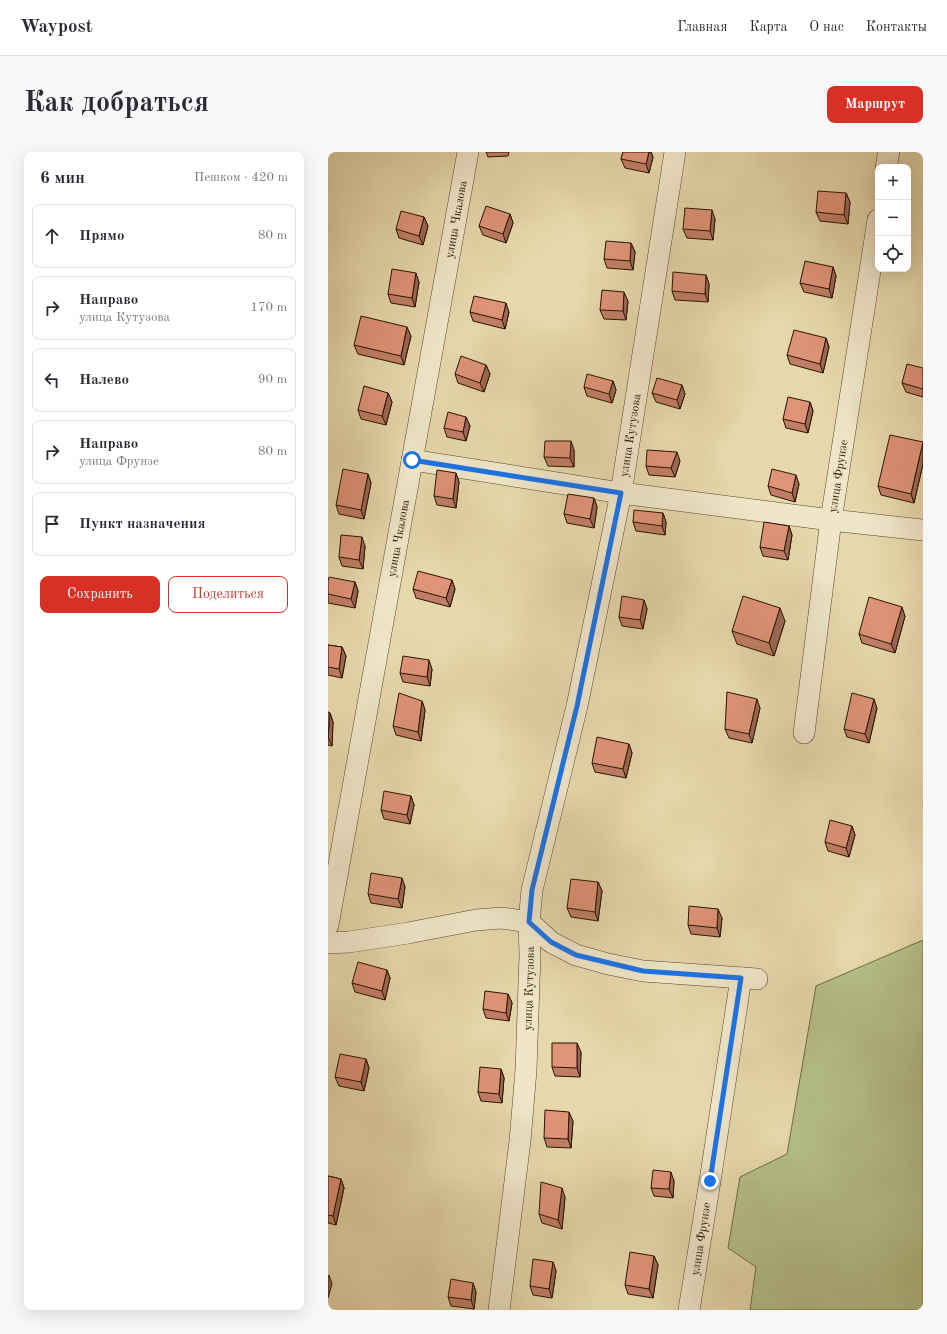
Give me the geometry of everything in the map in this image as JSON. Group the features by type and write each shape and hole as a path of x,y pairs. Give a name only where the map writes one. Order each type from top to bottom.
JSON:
{"street":[{"name":"улица Чкалова","path":"328,925 468,152"},
{"name":"улица Кутузова","path":"499,1310 520,1141 526,1070 530,955 529,922 532,890 577,706 621,493 675,152"},
{"path":"887,164 889,152"},
{"name":"улица Фрунзе","path":"804,733 831,520 875,236"},
{"path":"412,460 621,493 831,520 923,530"},
{"path":"328,943 349,942 408,933 476,920 502,918 529,922"},
{"name":"улица Фрунзе","path":"529,922 551,942 576,955 643,971 749,979 710,1181 689,1310"}],"green space":[{"path":"923,940 923,1310 750,1310 756,1267 728,1248 740,1177 787,1154 816,986"}],"building":[{"path":"623,152 649,152 646,164 621,159"},
{"path":"818,191 846,193 844,215 816,212"},
{"path":"486,206 510,214 503,234 479,226"},
{"path":"685,208 712,210 710,231 683,229"},
{"path":"401,211 424,217 419,236 396,229"},
{"path":"606,241 631,243 630,261 604,259"},
{"path":"805,261 833,267 829,289 800,283"},
{"path":"392,269 416,273 412,298 388,294"},
{"path":"673,272 706,275 705,294 672,291"},
{"path":"602,290 624,292 623,311 600,310"},
{"path":"474,296 506,303 502,320 470,312"},
{"path":"361,316 407,327 401,356 354,345"},
{"path":"794,330 826,338 820,364 787,355"},
{"path":"461,356 486,365 480,383 455,374"},
{"path":"907,364 923,368 923,389 902,383"},
{"path":"587,374 613,381 609,394 584,387"},
{"path":"657,378 682,385 677,400 652,393"},
{"path":"364,386 388,393 382,416 358,410"},
{"path":"788,397 810,402 805,424 783,419"},
{"path":"448,412 466,417 463,432 444,428"},
{"path":"890,435 923,442 911,494 878,486"},
{"path":"545,441 571,441 570,458 544,457"},
{"path":"647,450 677,452 671,468 646,466"},
{"path":"343,469 368,474 361,510 336,505"},
{"path":"772,469 796,475 792,493 768,486"},
{"path":"437,470 456,473 453,499 434,496"},
{"path":"568,494 594,498 590,519 564,514"},
{"path":"634,510 663,513 662,526 633,522"},
{"path":"764,522 789,526 784,551 760,547"},
{"path":"341,535 362,537 359,560 339,557"},
{"path":"418,571 452,580 446,598 413,589"},
{"path":"329,577 355,582 351,599 328,594"},
{"path":"622,596 644,600 640,620 619,617"},
{"path":"743,596 780,608 769,643 732,631"},
{"path":"869,597 902,607 891,644 859,634"},
{"path":"328,645 342,647 339,669 328,667"},
{"path":"403,656 429,660 427,677 400,673"},
{"path":"727,692 757,699 749,734 725,729"},
{"path":"399,693 422,701 418,732 393,726"},
{"path":"852,693 874,699 865,734 844,729"},
{"path":"328,712 330,713 328,737"},
{"path":"597,737 629,744 623,769 592,763"},
{"path":"384,791 411,796 407,815 381,810"},
{"path":"830,820 852,826 846,848 825,842"},
{"path":"371,873 402,878 398,899 368,894"},
{"path":"571,879 598,882 595,912 567,908"},
{"path":"689,906 718,909 717,928 688,925"},
{"path":"358,962 387,970 382,991 352,983"},
{"path":"485,991 508,994 506,1013 483,1009"},
{"path":"552,1043 577,1043 577,1068 552,1067"},
{"path":"340,1054 366,1059 361,1082 335,1077"},
{"path":"480,1067 501,1069 499,1094 478,1092"},
{"path":"545,1110 569,1112 568,1139 544,1138"},
{"path":"653,1170 671,1172 669,1189 651,1188"},
{"path":"328,1176 341,1179 333,1216 328,1215"},
{"path":"541,1182 562,1188 558,1220 539,1214"},
{"path":"630,1252 654,1256 649,1289 625,1285"},
{"path":"533,1259 553,1262 549,1289 530,1286"},
{"path":"451,1279 473,1283 471,1300 448,1297"}],"route":[{"path":"412,460 621,493 577,706 532,890 529,922 551,942 576,955 608,964 643,971 741,978 710,1181"}]}
